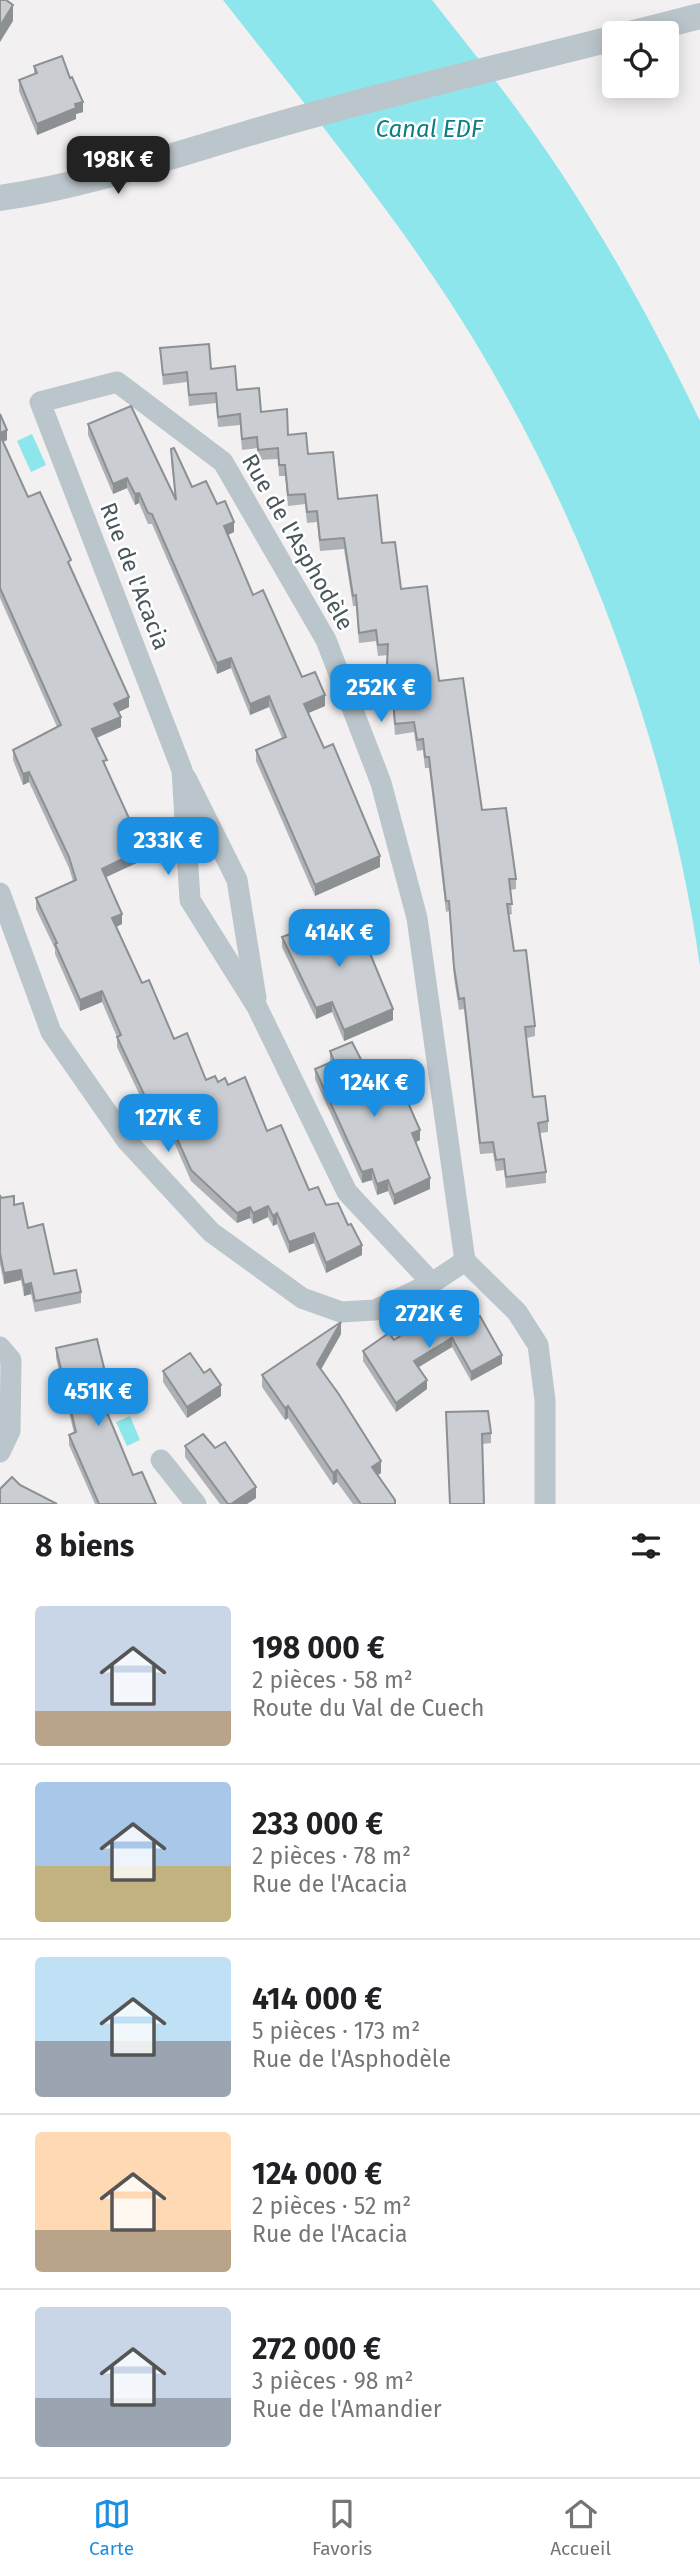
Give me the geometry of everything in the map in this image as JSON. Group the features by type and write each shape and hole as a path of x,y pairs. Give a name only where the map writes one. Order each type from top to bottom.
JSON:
{"street":[{"path":"679,21 700,16"},
{"path":"0,198 28,194 135,167 265,128 602,41"},
{"name":"Rue de l'Asphodèle","path":"40,402 117,382 223,462 326,640 382,783 416,918 465,1261"},
{"name":"Rue de l'Acacia","path":"40,402 182,770 237,880 257,1007"},
{"name":"Rue de l'Acacia","path":"182,770 190,900 257,1007 347,1192 432,1283"},
{"path":"0,893 51,1032 127,1140 211,1232 302,1298 341,1312 375,1310 432,1283 465,1261 517,1312 538,1345 545,1400 545,1504"},
{"path":"0,1348 11,1360 5,1428 0,1452"},
{"path":"160,1460 196,1504"}],"water":[{"name":"Canal EDF","path":"223,0 432,0 504,92 559,170 634,293 679,378 700,421 700,966 684,876 663,786 636,695 568,518 526,433 481,352 432,275 330,136"},
{"path":"32,434 46,465 31,472 17,441"},
{"path":"130,1416 140,1440 127,1446 116,1422"}],"building":[{"path":"0,0 6,0 13,5 0,26"},
{"path":"62,56 83,102 75,104 76,108 37,124 19,80 37,73 34,66"},
{"path":"209,344 211,369 235,366 237,390 259,388 261,412 287,409 288,435 306,433 308,454 333,452 338,499 377,495 382,543 395,542 401,589 427,586 439,681 463,678 482,810 506,808 516,879 509,879 512,904 507,904 514,951 526,950 535,1026 525,1027 533,1097 545,1096 548,1121 538,1123 546,1172 506,1177 504,1159 496,1160 493,1142 480,1143 464,998 459,999 454,967 449,901 446,901 429,757 425,757 423,739 417,740 414,722 395,724 392,686 390,687 387,665 388,644 378,645 376,630 359,633 356,595 353,596 344,538 320,540 317,511 307,512 305,494 288,495 285,465 279,465 278,448 258,450 257,437 242,439 240,414 218,417 216,393 189,395 187,372 163,375 160,348"},
{"path":"131,406 176,500 171,449 174,448 192,487 206,481 217,504 225,501 234,522 224,526 253,595 263,590 302,677 315,672 325,695 304,704 324,748 333,744 380,856 315,885 256,750 286,737 269,696 250,704 231,658 217,663 152,514 148,513 139,493 135,494 127,478 113,484 88,424"},
{"path":"0,414 7,430 0,433"},
{"path":"0,435 28,497 40,492 71,560 68,562 129,697 114,704 121,717 92,729 107,760 103,761 143,849 102,869 122,914 112,918 142,983 149,980 174,1039 187,1033 206,1080 215,1076 218,1082 225,1078 228,1085 245,1077 267,1131 281,1125 309,1190 318,1187 326,1205 338,1203 348,1225 351,1224 362,1245 326,1263 314,1233 289,1242 277,1213 273,1216 268,1206 253,1213 250,1207 237,1213 191,1170 160,1100 149,1105 117,1037 121,1035 102,991 80,1000 36,898 76,880 69,857 29,772 23,774 13,750 61,725 0,588"},
{"path":"352,910 393,1009 344,1030 332,1002 316,1008 282,937"},
{"path":"352,1042 369,1075 391,1064 420,1130 412,1133 430,1178 394,1195 388,1180 377,1184 372,1169 362,1172 315,1069 334,1061 330,1051"},
{"path":"0,1195 1,1198 14,1196 14,1205 23,1203 28,1228 43,1224 54,1274 76,1270 81,1292 35,1301 31,1283 24,1285 21,1270 4,1273 0,1253"},
{"path":"444,1307 452,1319 463,1312 469,1322 480,1316 502,1355 471,1372 452,1338 414,1361 427,1380 396,1403 363,1351 389,1333 394,1340"},
{"path":"341,1322 317,1364 381,1461 372,1467 395,1500 395,1504 361,1504 337,1470 333,1473 288,1406 285,1408 262,1375"},
{"path":"97,1339 112,1401 103,1403 133,1475 142,1472 156,1504 99,1504 69,1435 76,1432 56,1348"},
{"path":"190,1353 204,1373 210,1369 221,1385 187,1407 163,1371"},
{"path":"488,1411 491,1433 482,1434 484,1504 450,1504 446,1412"},
{"path":"203,1434 215,1448 225,1442 256,1487 231,1504 228,1504 185,1446"},
{"path":"12,1477 20,1485 57,1504 0,1504 0,1489"}]}
